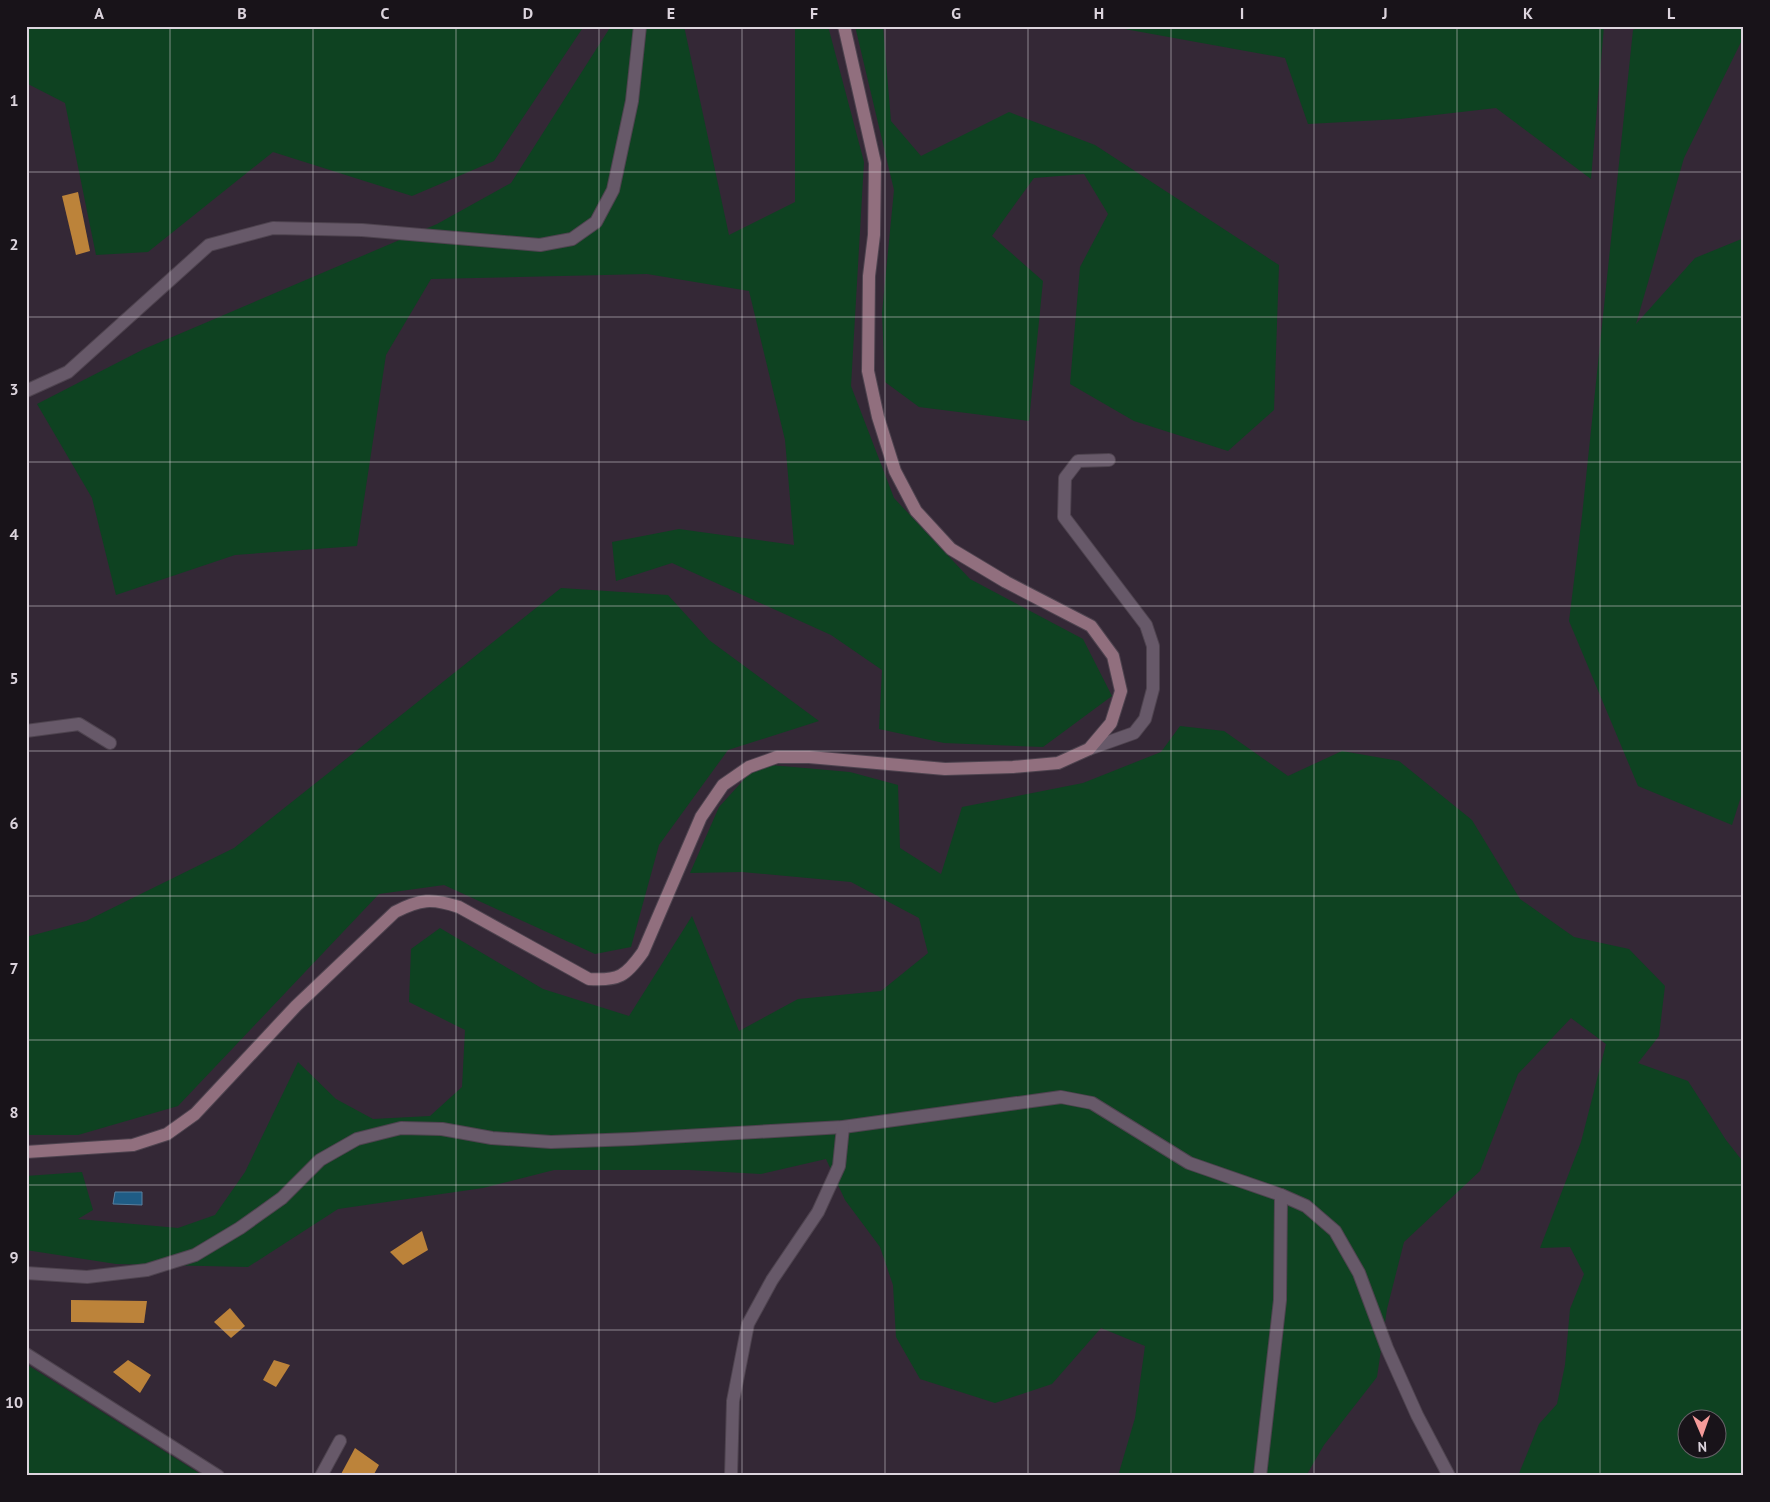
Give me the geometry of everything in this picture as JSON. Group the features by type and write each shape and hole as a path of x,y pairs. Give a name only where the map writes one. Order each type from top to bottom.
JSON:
{"main road":[{"path":"26,1152 133,1145 167,1134 195,1114 296,1006 388,918 414,902 439,900 459,907 589,978 610,980 630,970 643,952 701,817 723,785 749,767 777,757 809,757 945,769 1013,767 1058,763 1088,749 1111,722 1120,691 1113,656 1091,626 1006,582 952,548 916,511 895,471 878,417 868,371 869,276 874,235 875,163 844,26"}],"street":[{"path":"26,391 68,372 209,245 273,228 362,230 540,245 572,239 596,222 613,190 632,101 640,26"},
{"path":"1088,749 1134,733 1144,719 1153,689 1153,646 1146,625 1064,517 1065,478 1078,461 1109,460"},
{"path":"26,731 79,724 110,743"},
{"path":"26,1273 87,1278 148,1270 195,1254 240,1228 282,1198 320,1160 357,1139 401,1128 442,1129 492,1138 550,1142 634,1140 843,1127 1061,1097 1092,1103 1189,1163 1281,1195 1306,1206 1335,1231 1359,1274 1402,1382 1449,1476"},
{"path":"731,1476 733,1401 748,1324 772,1280 818,1212 839,1166 843,1127"},
{"path":"1260,1476 1280,1300 1281,1195"},
{"path":"26,1354 218,1476"},
{"path":"321,1476 340,1441"}],"green space":[{"path":"26,26 584,26 494,161 412,196 273,152 148,252 96,255 65,103 26,83"},
{"path":"611,26 684,26 729,235 795,202 795,26 828,26 864,162 851,386 894,498 970,579 1083,639 1112,696 1043,747 944,743 879,729 882,670 831,635 672,563 616,581 612,542 679,529 794,545 785,440 749,291 647,274 431,279 386,355 357,546 235,555 116,595 92,498 37,404 144,349 437,224 511,183"},
{"path":"855,26 883,26 891,121 921,156 1009,112 1095,145 1279,265 1274,410 1228,451 1134,421 1070,384 1080,267 1108,214 1084,174 1034,178 992,236 1043,281 1029,421 919,407 885,382 882,313 894,190"},
{"path":"1108,26 1604,26 1591,179 1496,108 1400,119 1308,124 1285,58"},
{"path":"1643,26 1744,26 1744,36 1684,158 1636,324 1695,258 1744,238 1744,787 1732,825 1638,786 1569,621 1582,516 1633,30"},
{"path":"561,588 668,595 709,640 819,721 728,750 659,845 631,947 595,954 444,885 379,894 178,1106 78,1135 26,1135 26,937 86,921 234,848"},
{"path":"1180,726 1224,731 1288,776 1342,751 1399,761 1472,820 1520,899 1574,937 1629,949 1665,986 1659,1036 1638,1063 1688,1081 1726,1140 1744,1163 1744,1476 1518,1476 1539,1424 1557,1404 1565,1365 1570,1309 1584,1274 1570,1247 1540,1248 1581,1142 1606,1044 1571,1018 1518,1074 1480,1171 1404,1242 1387,1309 1377,1377 1324,1445 1306,1476 1118,1476 1135,1418 1145,1346 1101,1328 1052,1384 995,1403 920,1379 896,1337 893,1285 880,1247 845,1200 826,1159 761,1174 689,1170 554,1170 483,1188 338,1209 248,1267 116,1264 26,1250 26,1176 82,1172 93,1210 78,1219 178,1228 215,1215 245,1172 298,1062 336,1099 373,1119 430,1116 462,1087 465,1030 409,1002 411,949 440,928 543,989 629,1016 692,916 739,1031 798,999 881,991 928,953 919,918 851,882 742,872 690,873 719,807 758,764 850,772 898,785 900,848 941,874 962,807 1083,783 1161,752"},
{"path":"26,1364 202,1475 26,1476"}],"water":[{"path":"115,1192 142,1192 142,1205 113,1204"}],"building":[{"path":"78,192 90,251 76,255 62,196"},
{"path":"422,1231 428,1250 403,1265 390,1252"},
{"path":"71,1300 147,1301 144,1323 71,1322"},
{"path":"230,1308 245,1326 231,1338 214,1322"},
{"path":"128,1360 151,1375 140,1393 113,1372"},
{"path":"274,1360 290,1365 276,1387 263,1380"},
{"path":"355,1448 379,1465 373,1476 340,1476"}]}
